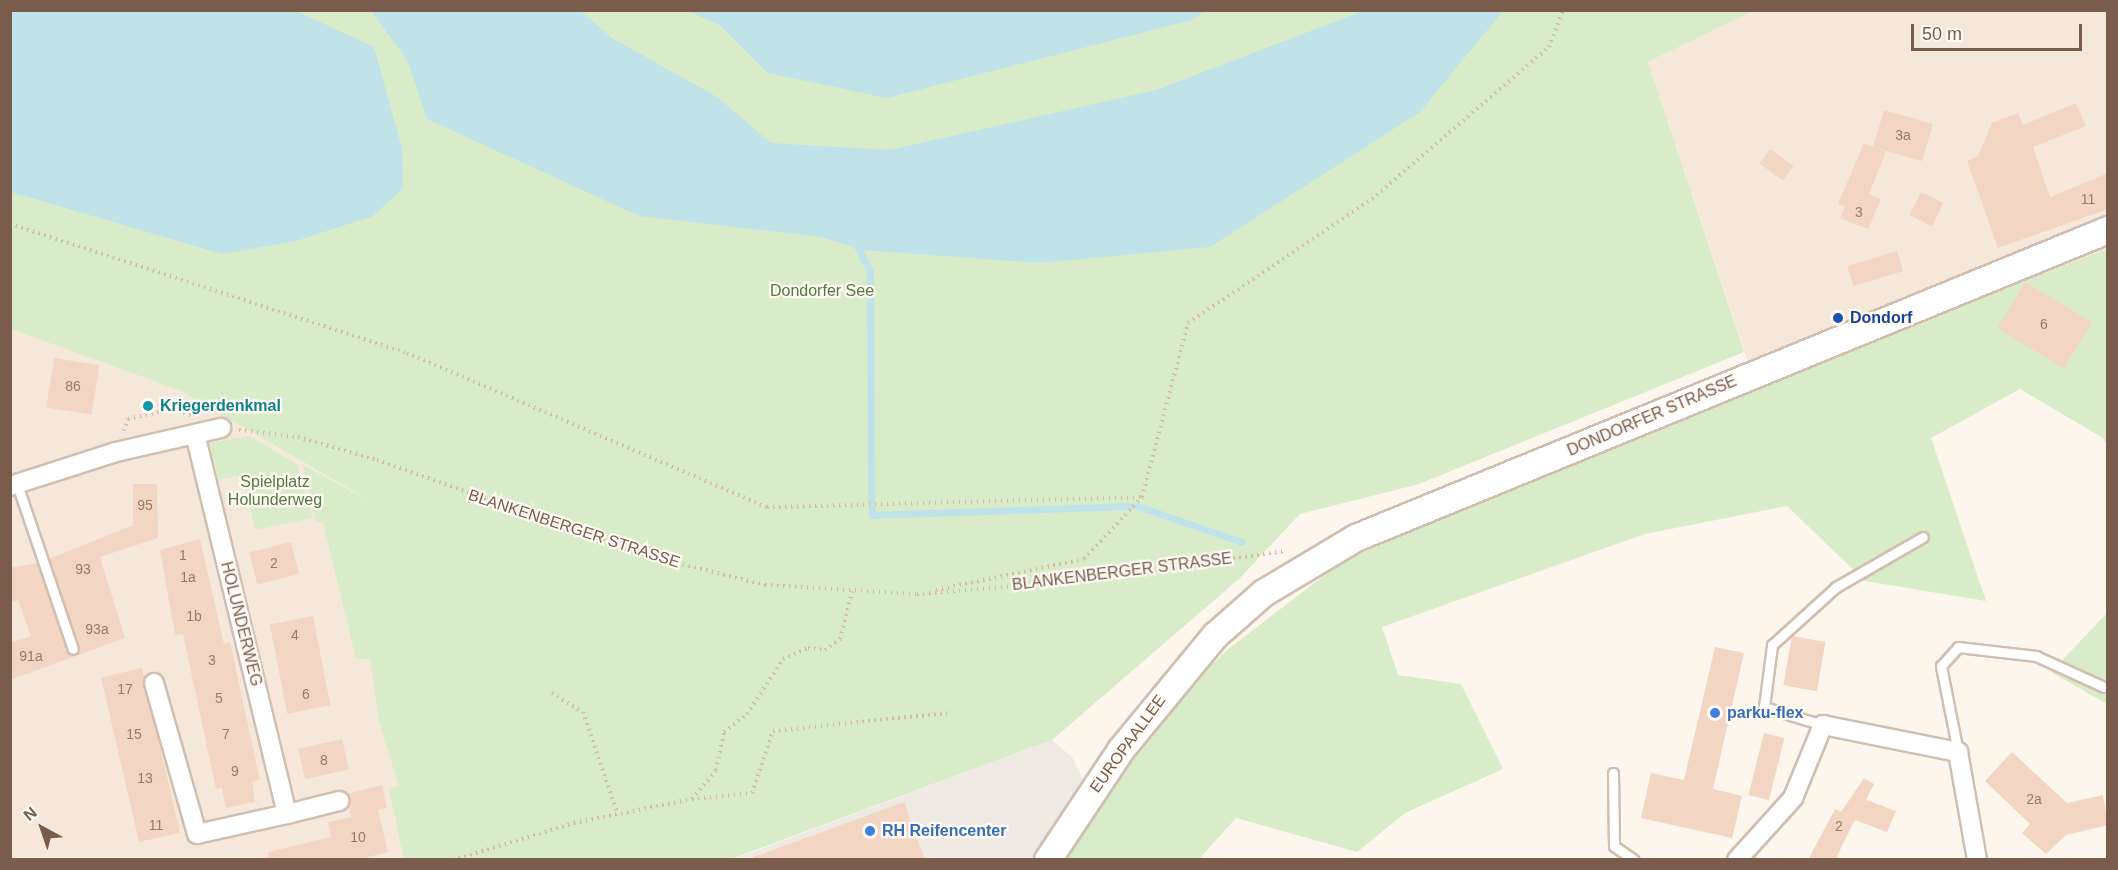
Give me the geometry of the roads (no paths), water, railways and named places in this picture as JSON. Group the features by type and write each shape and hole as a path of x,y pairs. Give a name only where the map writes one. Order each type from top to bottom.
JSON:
{"main road":[{"name":"DONDORFER STRASSE","path":"1215,636 1264,593 1356,538 2108,230"},
{"name":"EUROPAALLEE","path":"1048,860 1120,750 1215,636"}],"street":[{"path":"14,485 116,452 221,428"},
{"name":"HOLUNDERWEG","path":"195,435 287,814"},
{"path":"154,683 197,834 339,801"},
{"path":"1737,860 1793,798 1823,724 1958,752 1977,860"}],"lane":[{"path":"14,485 73,649"},
{"path":"1823,724 1764,707 1772,645 1836,587 1923,537"},
{"path":"1958,752 1941,666 1958,647 2036,656 2104,687"},
{"path":"1613,773 1614,846 1634,860"}],"water":[{"path":"10,11 296,11 374,47 402,148 403,188 373,216 296,241 222,254 11,192"},
{"path":"371,11 581,11 612,38 717,97 771,143 889,150 1156,90 1363,11 1503,11 1420,112 1210,247 1039,263 863,250 821,237 639,216 427,119 407,60"},
{"path":"689,11 1205,11 1192,20 887,98 768,73 721,26"}],"waterway":[{"path":"856,244 870,272 871,501"},
{"path":"872,508 872,515 1131,506"},
{"path":"1137,506 1242,542"}],"place":[{"name":"Dondorf","path":"1838,318"},
{"name":"Kriegerdenkmal","path":"148,406"},
{"name":"parku-flex","path":"1715,713"},
{"name":"RH Reifencenter","path":"870,831"}],"park label":[{"name":"Dondorfer See","path":"822,291"},
{"name":"Spielplatz Holunderweg","path":"275,491"}]}
